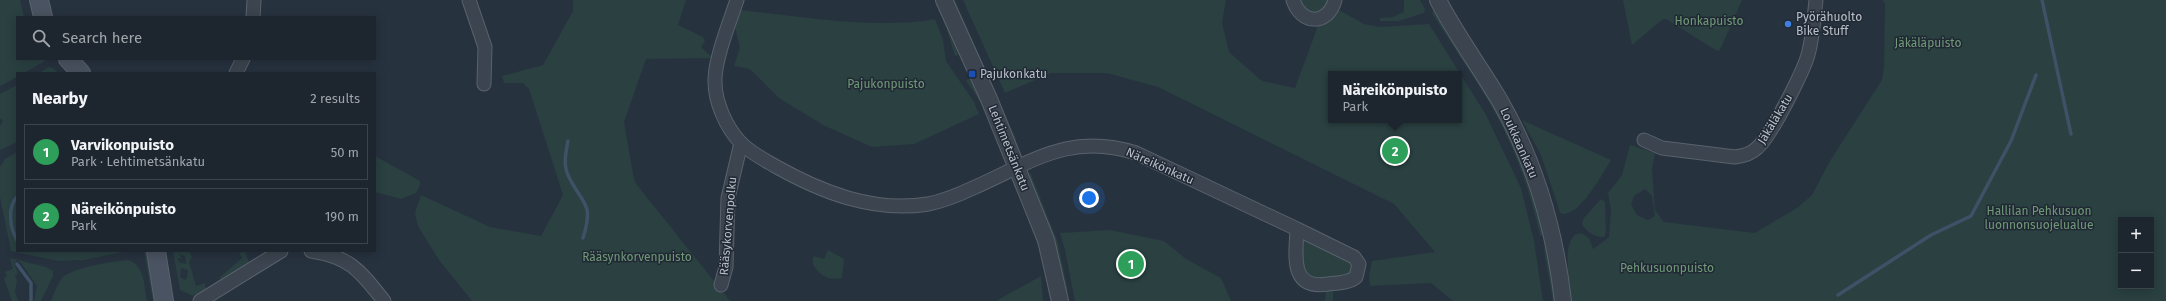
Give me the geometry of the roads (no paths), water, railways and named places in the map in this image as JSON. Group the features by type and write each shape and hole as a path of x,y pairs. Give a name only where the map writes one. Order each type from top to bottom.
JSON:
{"main road":[{"path":"40,0 43,16"},
{"path":"69,60 80,72"},
{"path":"156,252 164,301"}],"street":[{"path":"253,16 254,0"},
{"path":"469,0 485,47 484,84"},
{"path":"737,0 714,80 723,115 741,143 761,158 812,184 846,197 883,205 910,206 936,202 963,192 1017,167"},
{"name":"Lehtimetsänkatu","path":"944,0 990,99 1046,240 1058,284 1060,301"},
{"path":"1293,0 1302,15 1312,19 1323,17 1328,13 1335,0"},
{"name":"Loukkaankatu","path":"1438,0 1501,102 1532,170 1553,240 1563,301"},
{"name":"Jäkäläkatu","path":"1644,140 1667,149 1735,157 1743,156 1758,148 1805,64 1811,39 1816,0"},
{"path":"236,72 242,60"},
{"name":"Rääsykorvenpolku","path":"721,285 726,267 728,198 741,143"},
{"name":"Näreikönkatu","path":"1017,167 1068,148 1101,145 1136,153 1297,229 1354,257 1359,264 1356,277 1349,281 1321,286 1311,284 1301,278 1296,267 1297,229"},
{"path":"200,301 279,252"},
{"path":"315,252 338,258 356,267 384,301"}],"waterway":[{"path":"2042,0 2071,134"},
{"path":"1838,295 1931,235 1971,216 2011,141 2036,75"},
{"path":"568,141 565,158 566,171 587,209 588,217 583,238"},
{"path":"16,198 11,212 11,224 16,238"},
{"path":"17,264 31,283 31,301"}],"place":[{"name":"Pyörähuolto Bike Stuff","path":"1788,24"},
{"name":"Pajukonkatu","path":"972,74"},
{"name":"Näreikönpuisto","path":"1395,151"},
{"name":"Varvikonpuisto","path":"1131,264"}],"park label":[{"name":"Honkapuisto","path":"1709,21"},
{"name":"Jäkäläpuisto","path":"1928,43"},
{"name":"Pajukonpuisto","path":"886,84"},
{"name":"Hallilan Pehkusuon luonnonsuojelualue","path":"2039,218"},
{"name":"Rääsynkorvenpuisto","path":"637,257"},
{"name":"Pehkusuonpuisto","path":"1667,268"}]}
